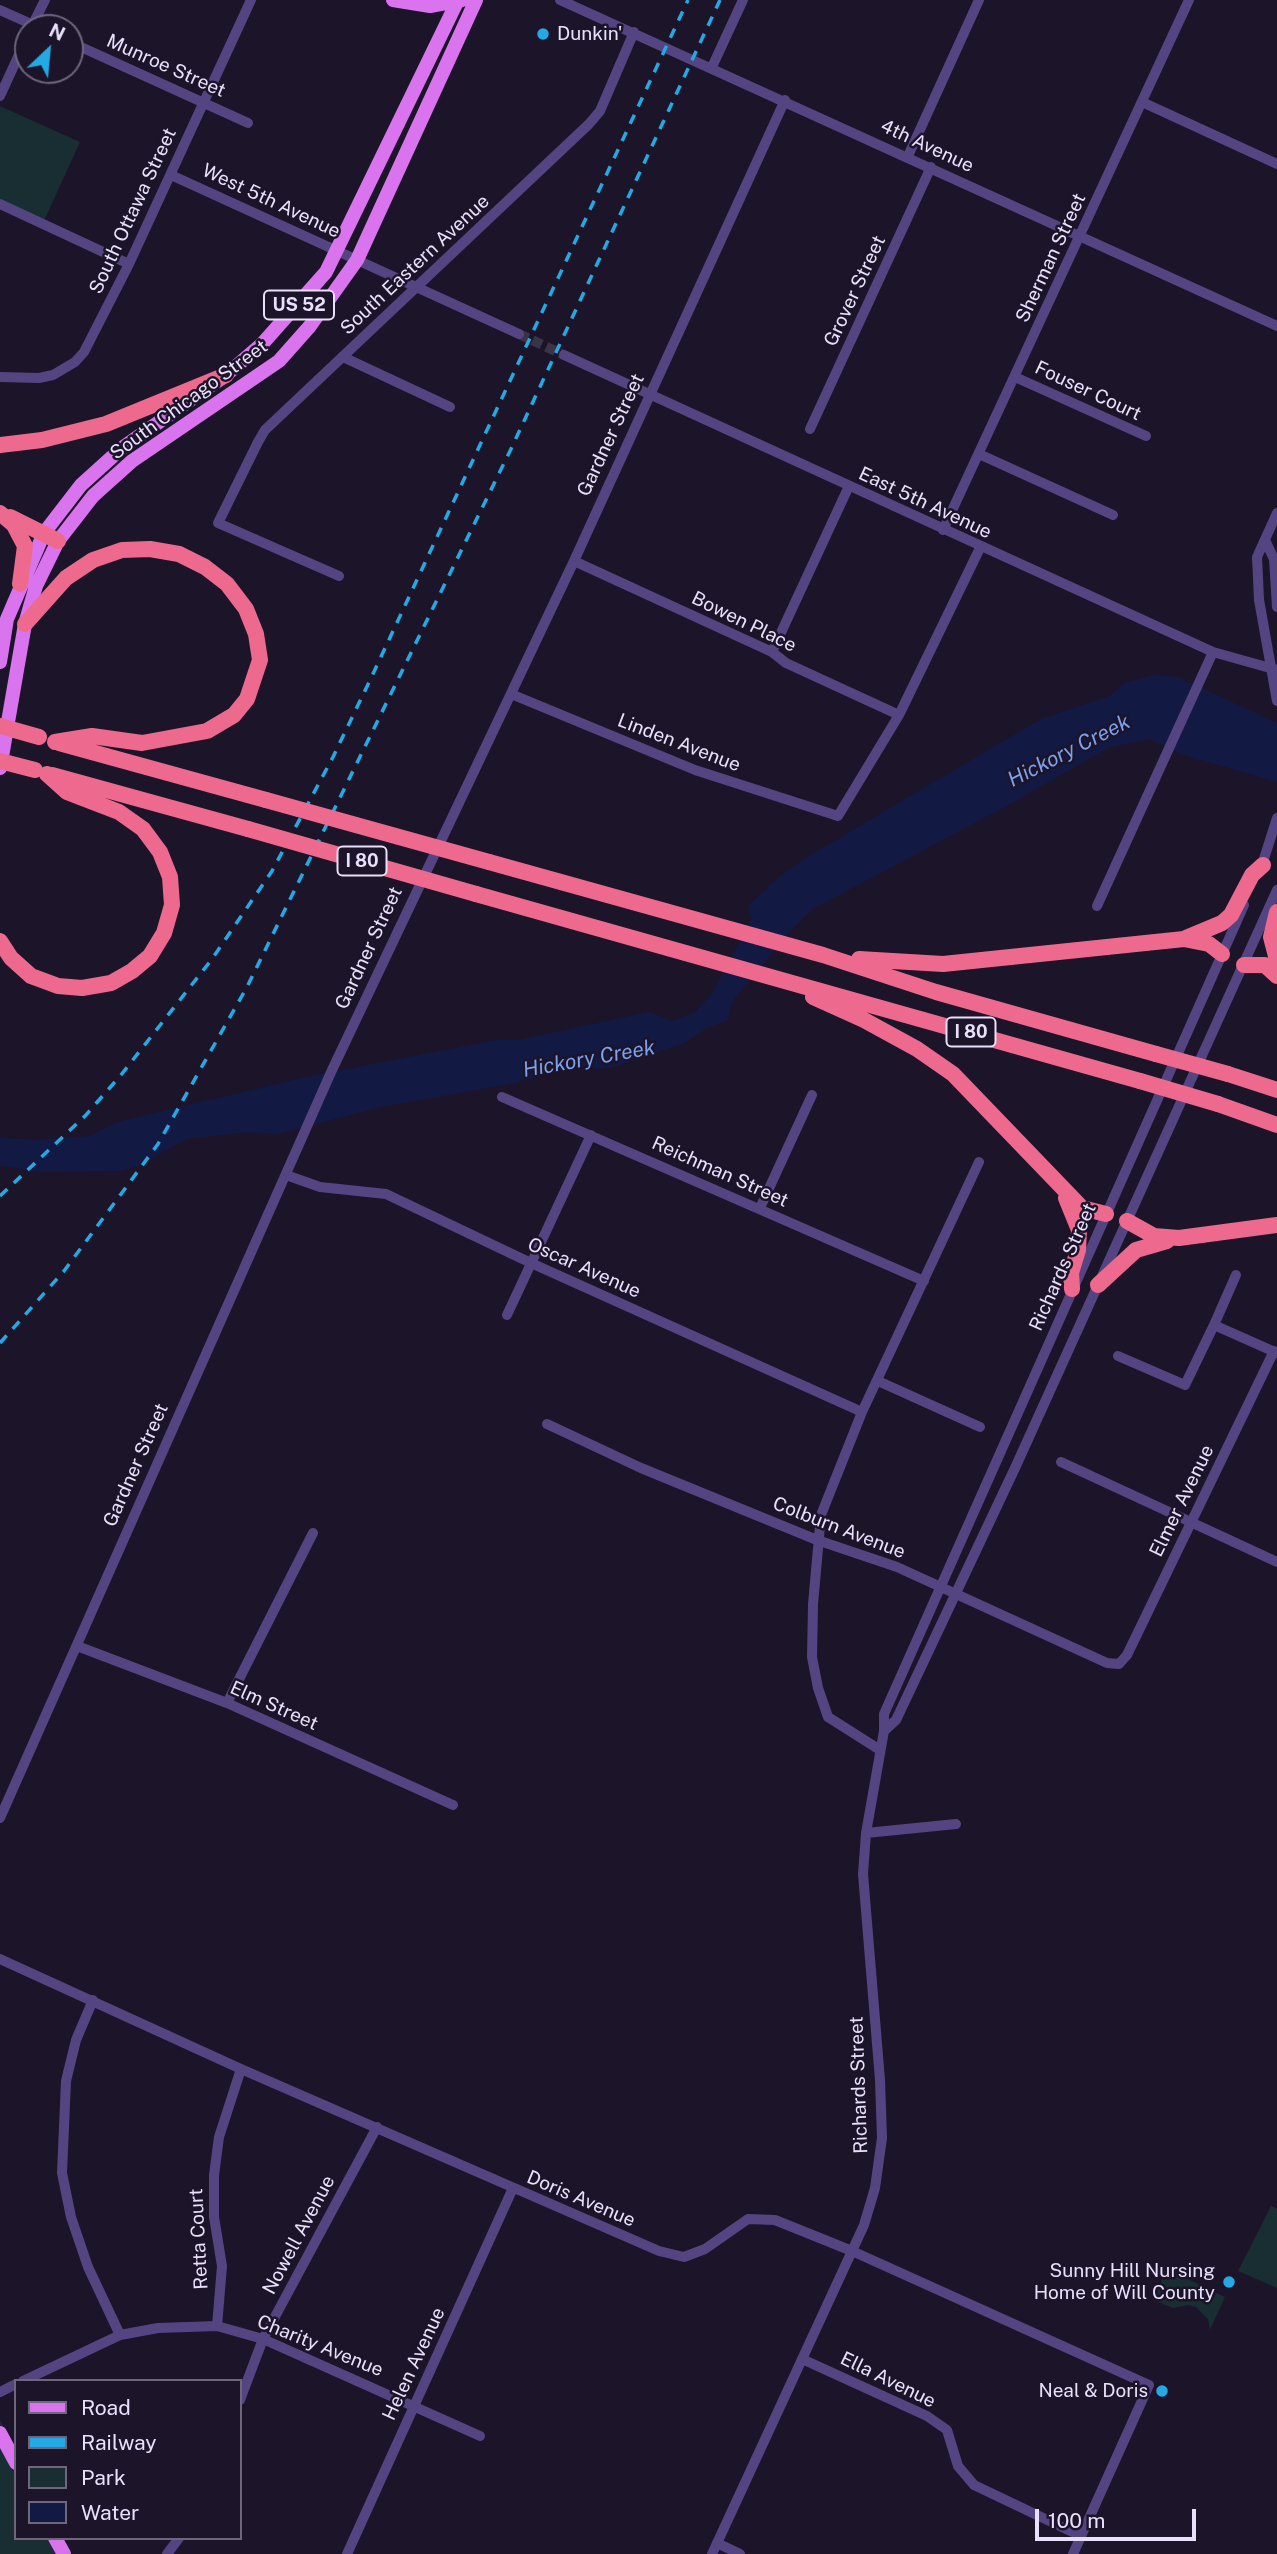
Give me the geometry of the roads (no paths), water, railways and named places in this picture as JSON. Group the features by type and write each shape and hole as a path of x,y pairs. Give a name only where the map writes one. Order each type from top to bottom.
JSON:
{"highway":[{"path":"0,445 42,440 106,424 226,374"},
{"path":"0,512 51,537"},
{"path":"0,512 14,525 25,546 20,584"},
{"path":"25,624 66,578 93,560 122,550 150,549 205,567 227,584 246,608 256,634 260,660 247,699 234,715 207,731 142,743 92,736 55,742"},
{"name":"I 80","path":"0,726 823,955 936,992 1277,1090"},
{"name":"I 80","path":"0,761 1140,1081 1277,1125"},
{"path":"0,941 11,958 31,976 58,986 82,988 111,983 150,956 164,933 170,914 170,877 160,852 142,829 106,804 67,792 41,772"},
{"path":"823,955 898,964 943,964 1184,939 1222,923 1231,915 1252,875 1263,865"},
{"path":"1277,912 1271,937 1277,960"},
{"path":"1184,939 1209,944 1222,954"},
{"path":"1244,965 1265,965 1277,976"},
{"path":"800,987 818,1001 864,1020 917,1049 953,1074 1082,1208 1106,1214"},
{"path":"1062,1189 1079,1230 1078,1250 1070,1273 1072,1289"},
{"path":"1127,1221 1154,1236 1178,1238"},
{"path":"1098,1285 1136,1250 1178,1238 1277,1225"}],"main road":[{"path":"393,0 430,6 459,0"},
{"name":"South Chicago Street","path":"0,662 7,619 20,584 81,485 122,448 226,374 263,343 307,296 339,251 459,0"},
{"name":"South Chicago Street","path":"0,768 25,624 51,537 132,461 279,361 310,326 357,260 476,0"},
{"path":"0,2433 14,2459"}],"street":[{"name":"South Ottawa Street","path":"0,377 39,378 53,375 75,362 90,342 171,175 251,0"},
{"name":"4th Avenue","path":"560,0 1277,326"},
{"path":"712,67 743,0"},
{"path":"908,156 979,0"},
{"name":"Sherman Street","path":"943,530 1082,236 1189,0"},
{"name":"South Eastern Avenue","path":"339,576 218,523 265,430 589,124 600,111 634,32"},
{"name":"Munroe Street","path":"84,48 248,123"},
{"path":"0,96 14,68"},
{"name":"Gardner Street","path":"0,1818 332,1070 574,561 785,100"},
{"path":"1142,102 1277,164"},
{"name":"Grover Street","path":"810,429 931,167"},
{"name":"West 5th Avenue","path":"171,175 357,260"},
{"path":"0,204 129,264"},
{"path":"357,260 519,334"},
{"name":"East 5th Avenue","path":"564,355 980,548 1213,652 1274,670"},
{"path":"343,357 450,407"},
{"name":"Fouser Court","path":"1015,377 1146,436"},
{"path":"979,454 1113,515"},
{"path":"772,652 849,486"},
{"path":"1277,513 1257,557 1259,600 1274,670 1277,701"},
{"path":"1265,540 1274,559 1277,607"},
{"path":"899,715 980,548"},
{"name":"Bowen Place","path":"574,561 772,652 786,663 899,715"},
{"path":"1097,906 1213,652"},
{"name":"Linden Avenue","path":"511,694 695,770 838,816 899,715"},
{"name":"Richards Street","path":"715,2549 852,2251 876,2189 882,2138 863,1874 866,1833 884,1731 884,1714 1072,1289 1151,1121 1263,865 1277,818"},
{"name":"Richards Street","path":"884,1731 896,1720 955,1594 1277,890"},
{"path":"1222,954 1244,965"},
{"path":"760,1208 812,1096"},
{"name":"Reichman Street","path":"502,1097 924,1281"},
{"path":"506,1315 591,1135"},
{"path":"880,1750 828,1717 818,1688 812,1657 817,1540 821,1515 862,1412 979,1163"},
{"name":"Oscar Avenue","path":"286,1175 320,1187 386,1194 531,1264 862,1412"},
{"path":"1106,1214 1127,1221"},
{"path":"1118,1356 1185,1385 1236,1275"},
{"path":"1214,1325 1275,1352"},
{"name":"Elmer Avenue","path":"1119,1664 1127,1655 1275,1352"},
{"path":"878,1381 980,1427"},
{"name":"Colburn Avenue","path":"547,1424 641,1468 817,1540 897,1567 1107,1663 1119,1664"},
{"path":"1061,1462 1277,1562"},
{"path":"227,1703 313,1534"},
{"name":"Elm Street","path":"77,1646 227,1703 453,1805"},
{"path":"866,1833 956,1824"},
{"name":"Doris Avenue","path":"0,1959 241,2069 659,2251 684,2257 705,2249 748,2219 775,2220 852,2251 1149,2385 1081,2536"},
{"path":"93,2000 76,2040 66,2081 62,2173 71,2217 88,2267 120,2335"},
{"name":"Retta Court","path":"217,2326 222,2266 214,2217 214,2175 219,2137 241,2069"},
{"name":"Nowell Avenue","path":"242,2395 263,2339 377,2127"},
{"name":"Helen Avenue","path":"347,2554 513,2189"},
{"name":"Charity Avenue","path":"27,2379 120,2335 158,2328 217,2326 263,2339 414,2404 480,2436"},
{"name":"Ella Avenue","path":"802,2359 927,2416 947,2430 958,2466 974,2485 1081,2536"},
{"path":"1073,2554 1081,2536"},
{"path":"715,2549 740,2554"}],"water":[{"name":"Hickory Creek","path":"1153,675 1178,677 1277,723 1277,782 1181,754 1150,739 1110,747 1001,809 811,910 790,931 732,1002 728,1020 707,1028 685,1043 611,1068 565,1070 515,1083 381,1107 278,1134 248,1132 187,1139 138,1166 121,1171 43,1172 0,1166 0,1138 37,1140 90,1136 117,1122 311,1076 497,1040 519,1040 649,1012 672,1021 694,1013 712,994 752,918 748,906 781,875 1041,719 1109,696 1125,683"}],"tunnel":[{"path":"519,334 564,355"}],"railway":[{"path":"0,1196 85,1116 121,1075 212,959 272,871 333,757 372,676 688,0"},
{"path":"0,1343 64,1271 158,1144 247,987 511,449 720,0"}],"place":[{"name":"Dunkin'","path":"543,34"},
{"name":"Sunny Hill Nursing Home of Will County","path":"1229,2282"},
{"name":"Neal & Doris","path":"1162,2391"}]}
